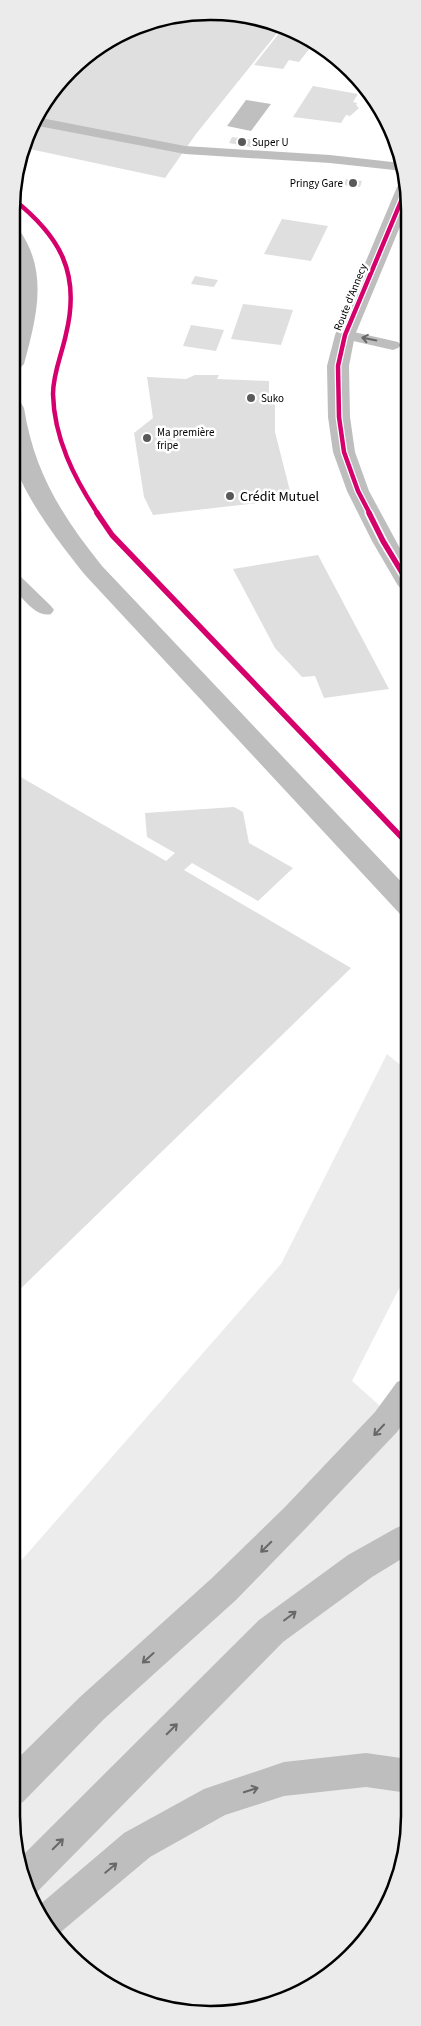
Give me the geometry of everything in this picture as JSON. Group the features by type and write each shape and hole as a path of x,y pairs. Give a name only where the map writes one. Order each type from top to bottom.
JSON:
{"main road":[{"name":"Route d'Annecy","path":"401,201 345,334 338,366 339,417 344,452 358,491 383,540 401,566"},
{"path":"20,247 29,287 29,300 20,336"},
{"path":"20,444 31,476 45,505 63,533 94,572 401,897"},
{"path":"20,1781 92,1708 224,1588 296,1518 386,1422 401,1401"},
{"path":"29,1874 271,1631 360,1566 401,1542"},
{"path":"51,1919 137,1845 216,1801 284,1779 366,1770 401,1775"}],"lane":[{"path":"41,123 184,150 330,159 396,166"},
{"path":"345,334 393,345"},
{"path":"20,587 45,610"}],"shaded area":[{"path":"246,100 271,104 251,131 227,126"},
{"path":"387,1054 401,1065 401,1285 352,1381 401,1425 401,1828 395,1865 381,1900 369,1921 354,1941 326,1967 295,1986 260,2000 223,2006 198,2006 161,2000 149,1996 126,1986 95,1967 59,1931 40,1900 30,1877 26,1865 20,1828 20,1562 281,1264"}],"building":[{"path":"198,20 223,20 260,26 278,33 196,134 165,178 30,149 46,115 67,85 95,59 126,40 161,26"},
{"path":"279,33 310,48 299,62 289,60 283,69 254,65"},
{"path":"313,86 358,94 353,102 357,103 356,105 359,108 350,116 346,115 341,123 293,117"},
{"name":"Super U","path":"232,137 255,140 251,147 229,143"},
{"name":"Pringy Gare","path":"346,179 362,181 360,187 344,185"},
{"path":"282,219 328,226 311,261 264,254"},
{"path":"195,276 218,280 214,287 191,284"},
{"path":"243,304 293,310 281,345 231,339"},
{"path":"191,325 224,330 216,351 183,346"},
{"path":"195,375 219,375 217,379 269,381 269,403 275,402 275,432 292,499 153,515 144,497 134,433 153,418 147,377 186,379"},
{"path":"318,555 389,689 324,698 315,676 302,677 275,648 233,569"},
{"path":"20,777 166,861 175,853 147,837 145,813 234,807 243,812 249,843 293,868 258,901 192,863 184,870 351,968 20,1289"}],"cycle path":[{"path":"401,201 345,335 338,366 339,417 344,452 358,491 383,541 401,571"},
{"path":"20,204 44,226 55,240 64,256 69,273 72,291 71,311 54,378 53,394 58,433 64,452 80,487 112,535 401,837"}],"place":[{"name":"Super U","path":"242,142"},
{"name":"Pringy Gare","path":"353,183"},
{"name":"Suko","path":"251,398"},
{"name":"Ma première fripe","path":"147,438"},
{"name":"Crédit Mutuel","path":"230,496"}]}
